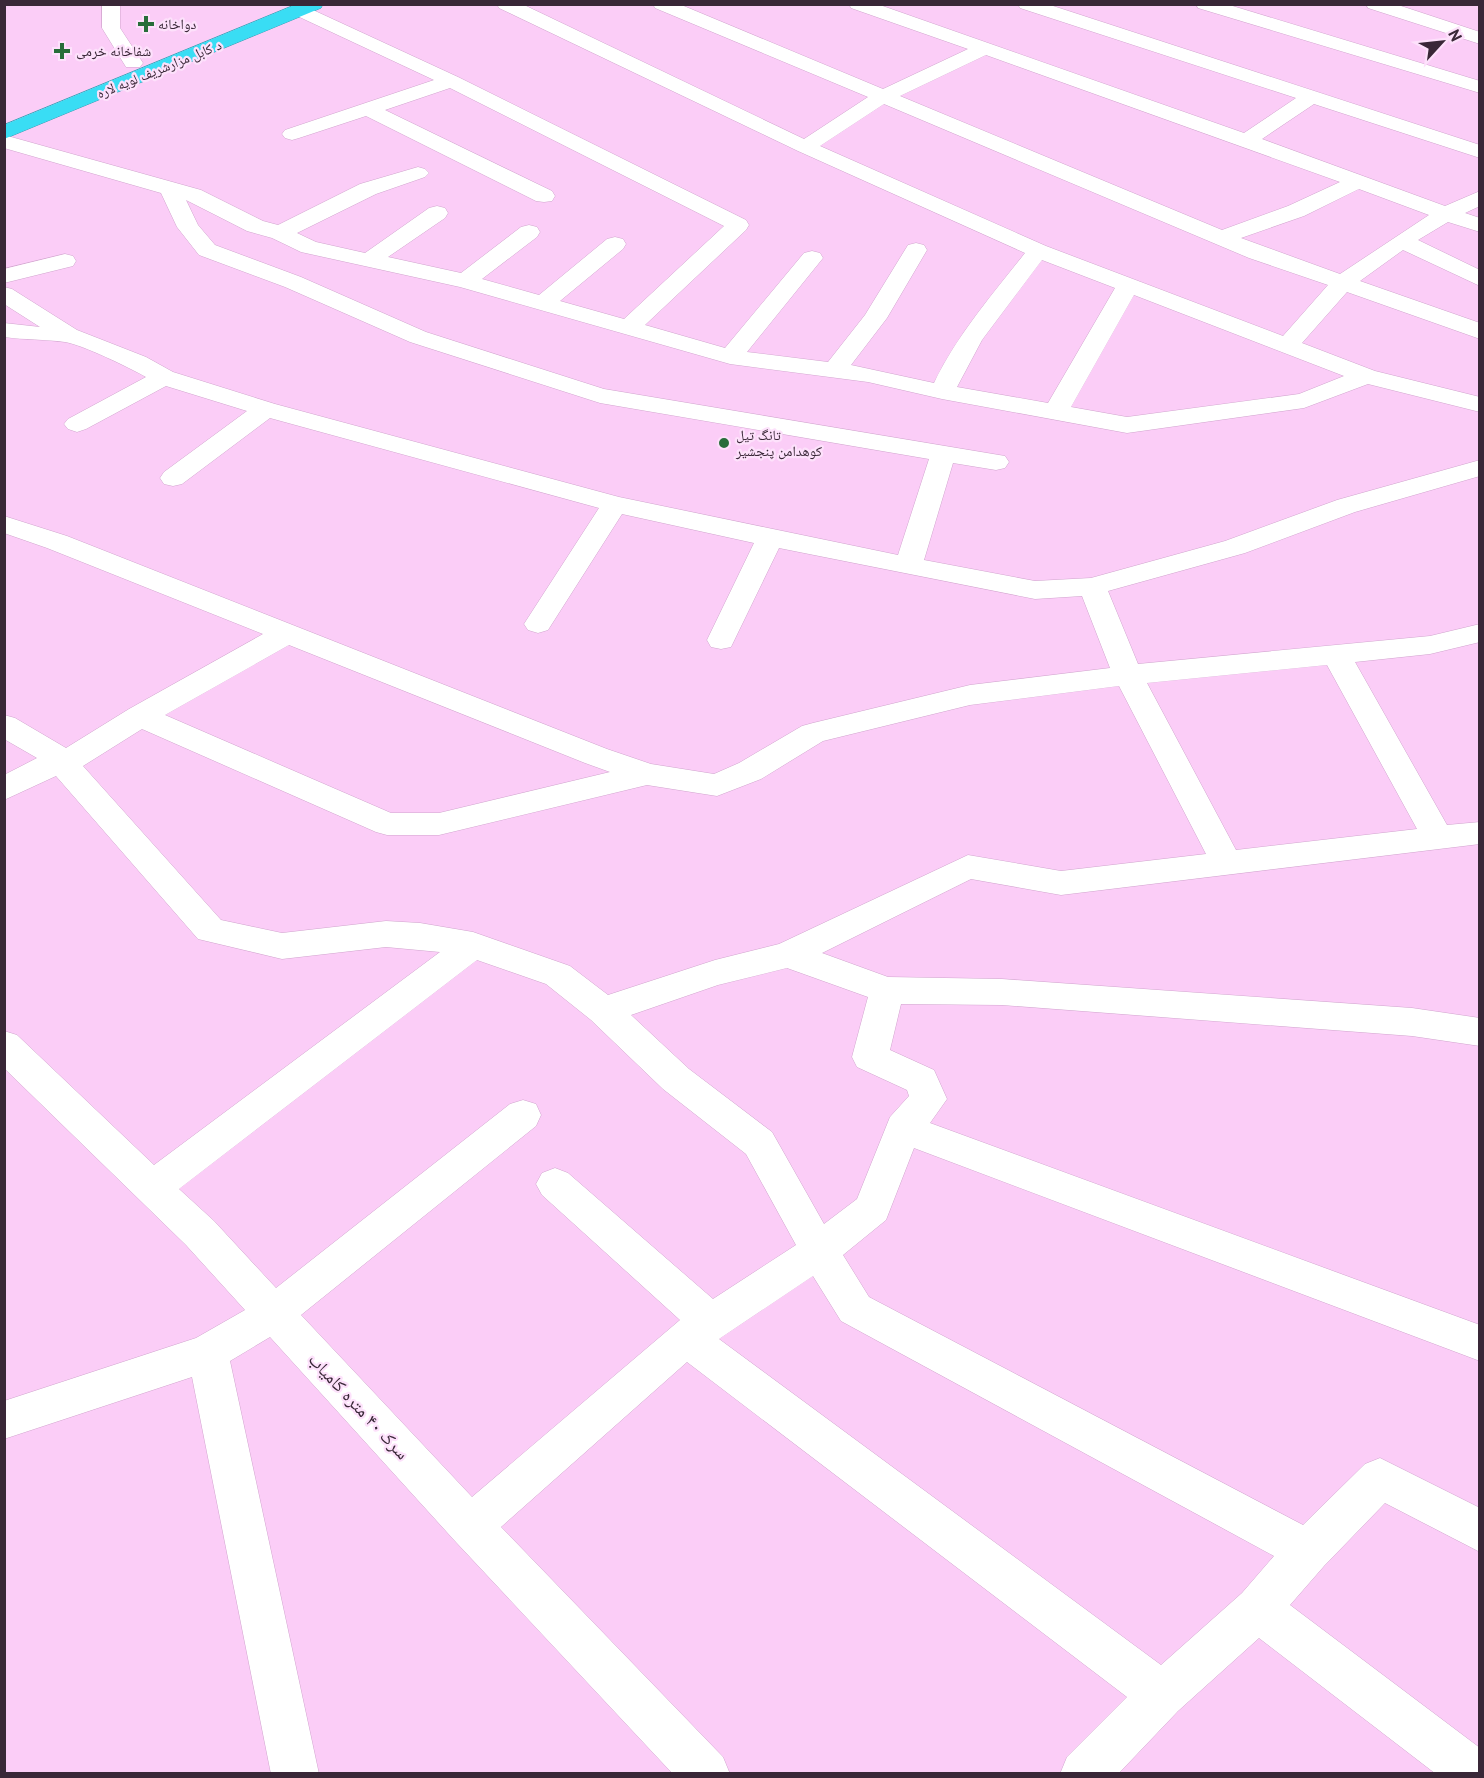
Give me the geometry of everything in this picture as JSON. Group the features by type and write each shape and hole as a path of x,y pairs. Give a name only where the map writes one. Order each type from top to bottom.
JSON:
{"highway":[{"name":"د کابل مزارشریف لویه لاره","path":"4,116 272,4"},
{"name":"د کابل مزارشریف لویه لاره","path":"4,133 307,7"}],"street":[{"path":"111,4 111,28 133,63"},
{"path":"506,4 805,147 1038,251 1366,376 1479,405"},
{"path":"662,4 1222,238 1457,322 1479,333"},
{"path":"858,4 1359,181 1479,226"},
{"path":"1027,4 1479,152"},
{"path":"1205,4 1479,87"},
{"path":"1375,4 1479,38"},
{"path":"307,7 738,225 629,327"},
{"path":"805,147 882,97 985,48"},
{"path":"292,134 451,81"},
{"path":"1246,141 1311,97"},
{"path":"368,109 544,196"},
{"path":"4,141 193,195 255,226 280,233 309,247 465,281 730,357 836,369 942,392 1127,425 1304,401 1366,376"},
{"path":"280,233 368,189 418,173"},
{"path":"1222,238 1296,211 1359,181"},
{"path":"171,190 188,227 207,250 293,282 418,337 600,396 996,462"},
{"path":"1286,347 1343,282 1401,241 1479,197"},
{"path":"370,259 437,213"},
{"path":"465,281 529,232"},
{"path":"1401,241 1479,279"},
{"path":"544,303 615,244"},
{"path":"836,369 875,318 916,250"},
{"path":"942,392 960,354 972,336 1038,251"},
{"path":"730,357 812,258"},
{"path":"4,276 65,261"},
{"path":"1056,411 1128,285"},
{"path":"4,294 70,335 137,362 164,376 266,409 615,504 770,538 1035,590 1092,587 1235,547 1346,506 1479,468"},
{"path":"4,330 28,334 70,335"},
{"path":"77,424 164,376"},
{"path":"173,478 266,409"},
{"path":"909,564 943,454"},
{"path":"538,624 615,504"},
{"path":"4,524 647,774 717,785 750,771 813,732 970,695 1128,675 1430,645 1479,633"},
{"path":"721,640 770,538"},
{"path":"1092,587 1128,675 1227,864"},
{"path":"4,789 48,766 63,764 140,716 288,633"},
{"path":"1337,656 1437,836"},
{"path":"140,716 387,824 439,824 647,774"},
{"path":"4,725 55,755 210,930 282,946 386,933 473,945 558,975 603,1010 676,1079 759,1143 819,1251 855,1309 1308,1551"},
{"path":"603,1010 715,973 788,955 968,867 1061,883 1479,832"},
{"path":"152,1188 473,945"},
{"path":"788,955 887,990 1002,992 1412,1022 1479,1032"},
{"path":"470,1526 698,1329 819,1251 872,1209 903,1128 929,1099 921,1080 870,1057 887,990"},
{"name":"سرک ۴۰ متره کامیاب","path":"4,1045 200,1233 470,1526 706,1773"},
{"path":"4,1420 208,1353 273,1314 523,1115"},
{"path":"903,1128 1479,1343"},
{"path":"555,1184 698,1329 1162,1695"},
{"path":"208,1353 295,1773"},
{"path":"1083,1773 1162,1695 1258,1609 1308,1551 1380,1478 1479,1531"},
{"path":"1258,1609 1475,1773"}],"place":[{"name":"دواخانه","path":"146,24"},
{"name":"شفاخانه خرمی","path":"62,51"},
{"name":"تانگ تیل کوهدامن پنجشیر","path":"724,443"}]}
